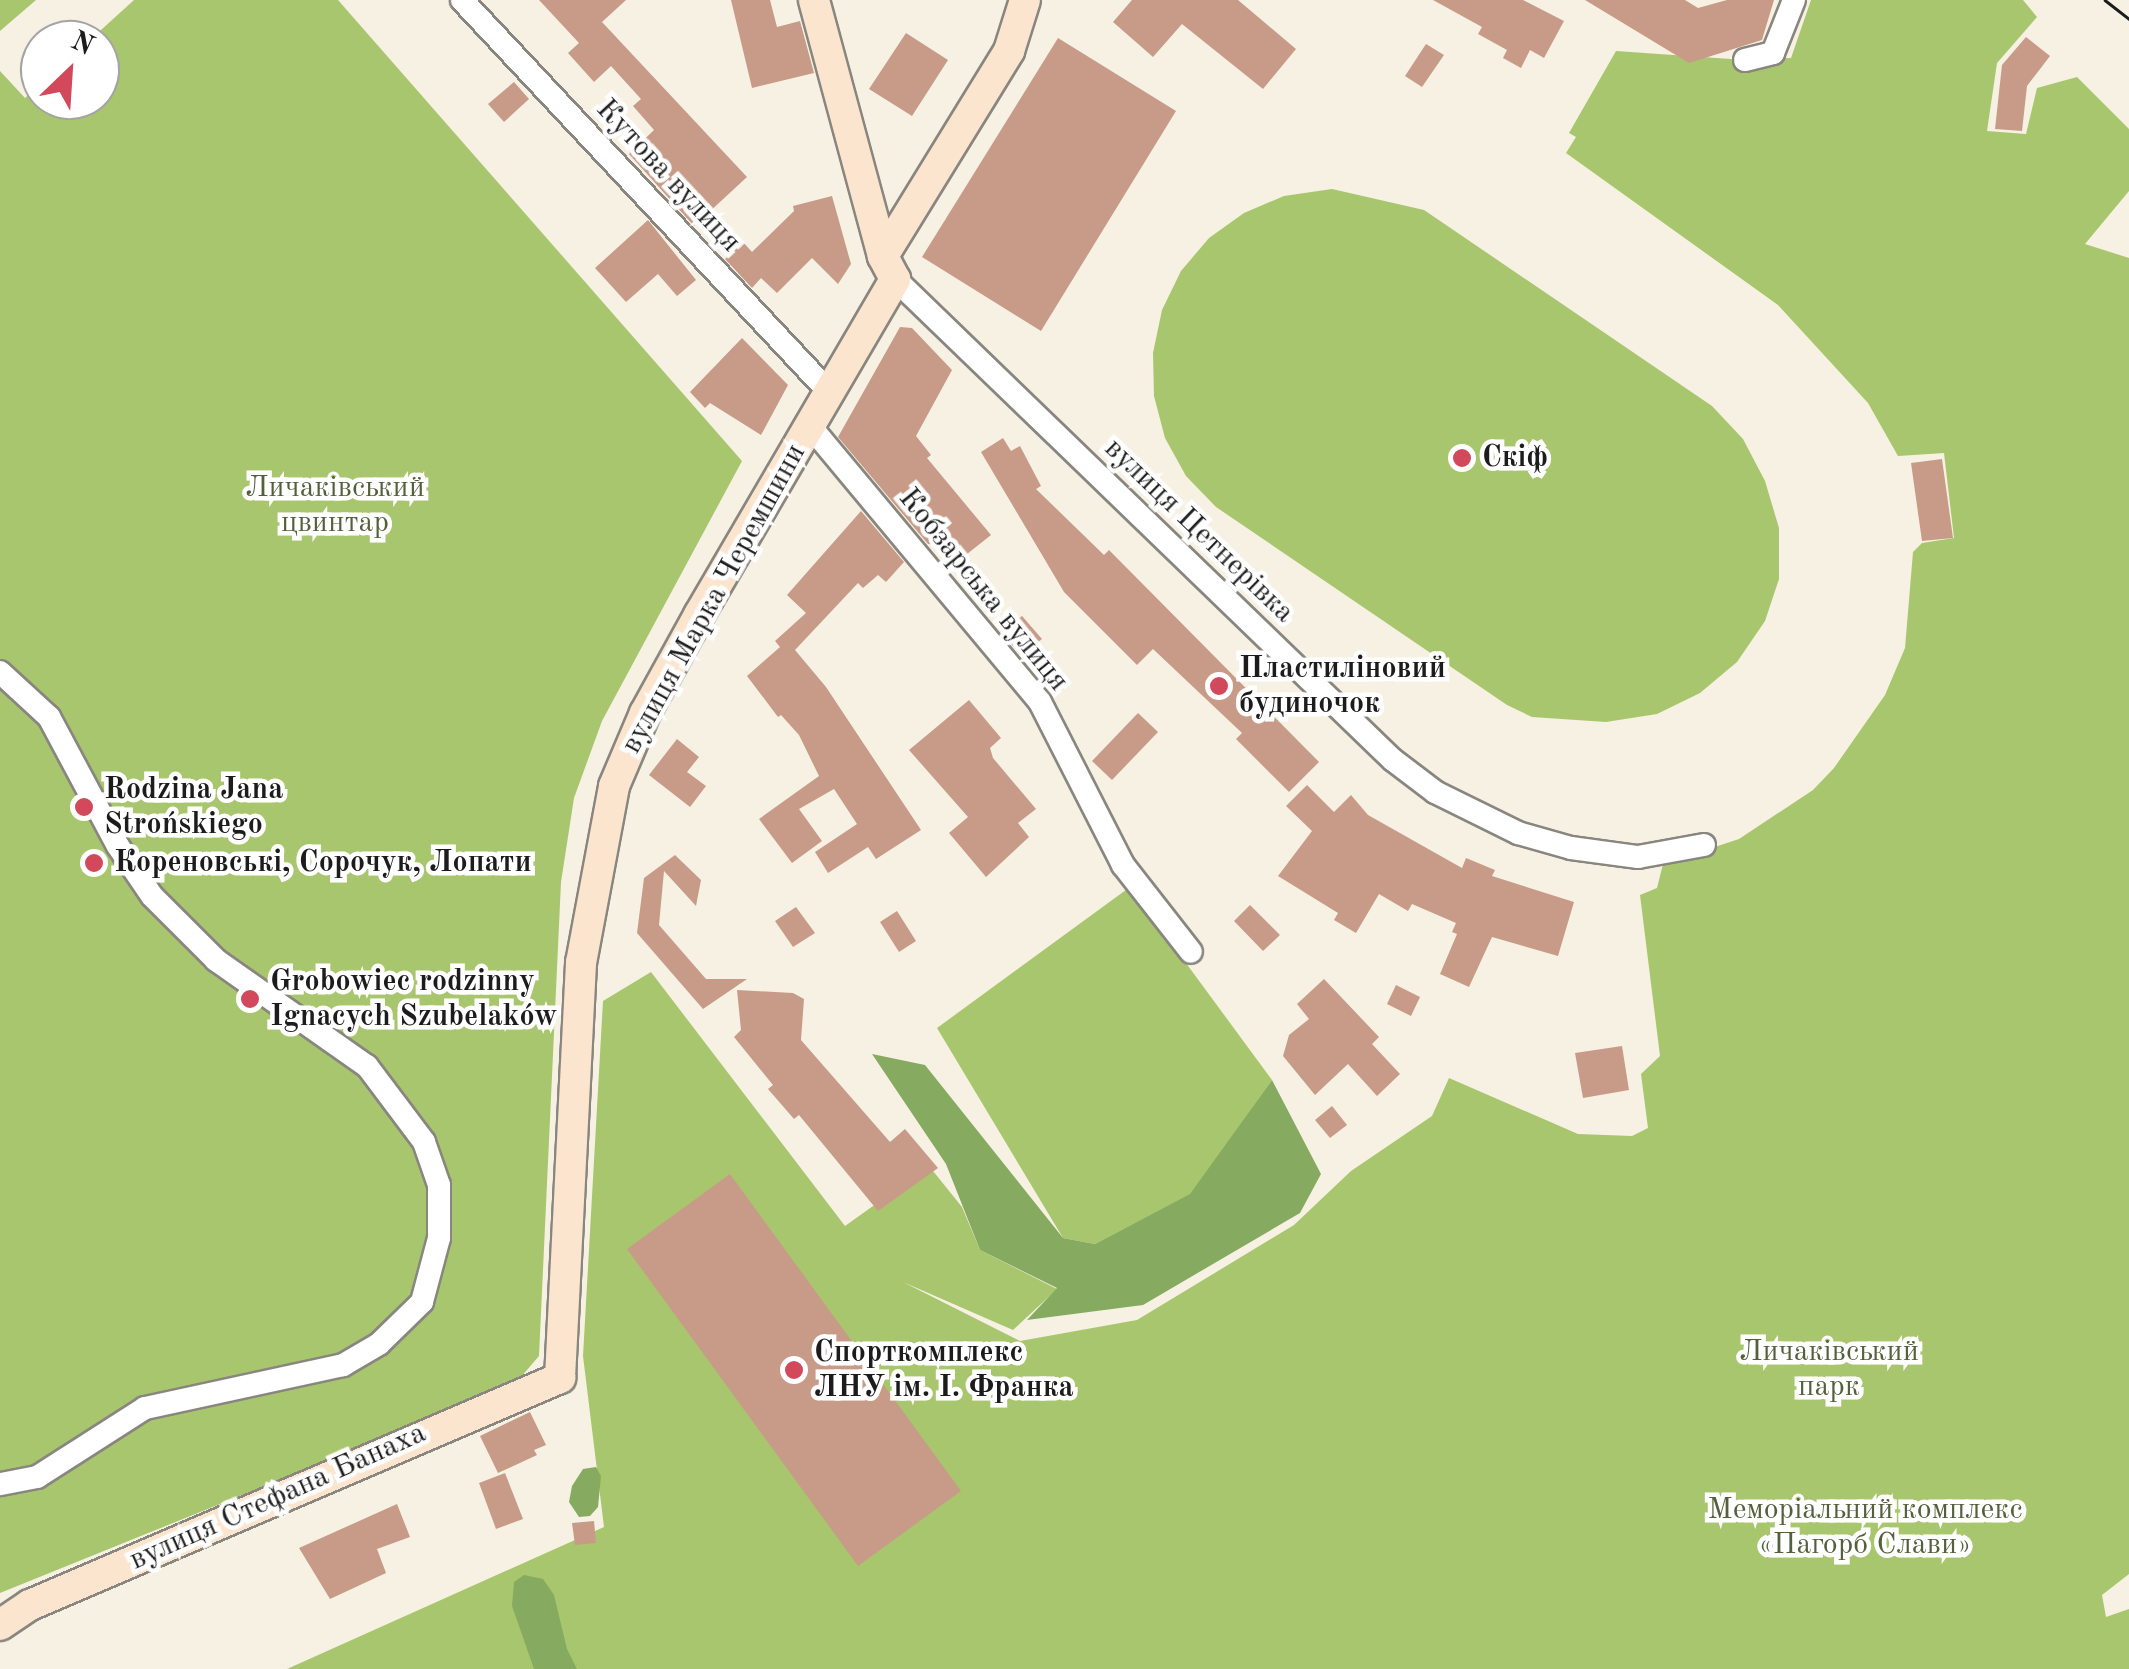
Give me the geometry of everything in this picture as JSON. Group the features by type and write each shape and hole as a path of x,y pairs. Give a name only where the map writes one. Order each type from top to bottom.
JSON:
{"street":[{"name":"Кутова вулиця","path":"462,0 830,393"},
{"path":"814,0 888,267"},
{"name":"вулиця Марка Черемшини","path":"560,1378 581,963 611,796 645,713 830,393 888,267 1008,52 1025,0"},
{"path":"1746,60 1773,53 1794,0"},
{"name":"вулиця Цетнерівка","path":"888,267 1379,747 1436,792 1518,834 1571,848 1638,857 1704,845"},
{"name":"Кобзарська вулиця","path":"810,426 1040,702 1123,865 1191,952"},
{"path":"0,672 49,717 118,846 152,896 216,960 368,1066 424,1142 439,1185 438,1238 422,1302 378,1344 343,1365 146,1408 37,1477 0,1484"},
{"name":"вулиця Стефана Банаха","path":"0,1626 30,1605 560,1378"}],"green space":[{"path":"0,0 36,0 0,31"},
{"name":"Личаківський цвинтар","path":"134,0 338,0 742,461 602,721 574,798 561,882 539,1356 514,1385 0,1593 0,71 20,93 20,120 120,120 120,20 112,20"},
{"name":"Личаківський парк","path":"1811,0 2023,0 2037,17 1997,63 1987,131 2026,134 2037,88 2077,77 2129,129 2129,191 2085,244 2129,258 2129,1574 2102,1595 2106,1617 2129,1609 2129,1669 287,1669 604,1527 583,1356 603,1001 651,972 845,1226 929,1166 962,1207 980,1250 1057,1289 1013,1330 903,1282 1020,1341 1137,1320 1294,1225 1351,1171 1432,1116 1449,1078 1578,1134 1632,1136 1648,1128 1641,1074 1660,1056 1640,895 1657,888 1663,864 1739,839 1813,790 1834,768 1885,695 1905,648 1913,552 1922,543 1954,538 1944,453 1898,456 1868,403 1778,305 1566,153 1576,137 1569,133 1616,51 1745,60 1791,58"},
{"name":"Скіф","path":"1332,189 1424,210 1712,406 1743,439 1765,481 1779,528 1779,579 1765,621 1737,662 1700,693 1657,714 1606,722 1532,717 1507,705 1216,507 1186,476 1165,438 1154,396 1153,353 1162,310 1181,271 1209,238 1244,213 1284,196"},
{"path":"1130,887 1272,1080 1191,1194 1095,1244 1063,1238 937,1028"},
{"path":"872,1054 925,1065 1063,1238 1095,1244 1190,1194 1272,1080 1321,1174 1300,1213 1143,1305 1027,1320 1057,1288 980,1250 946,1164"},
{"path":"596,1467 601,1476 598,1507 590,1516 579,1517 569,1502 572,1486 583,1469"},
{"path":"524,1575 543,1579 554,1595 567,1649 577,1669 534,1669 512,1606 514,1582"}],"building":[{"path":"539,0 626,0 602,22 747,177 694,226 629,154 654,130 633,106 641,99 611,66 594,82 568,53 579,43"},
{"path":"731,0 770,0 777,27 800,21 814,73 752,88"},
{"path":"1132,0 1238,0 1296,49 1263,89 1182,24 1153,57 1113,22"},
{"path":"1433,0 1523,0 1564,21 1544,58 1530,50 1521,68 1503,58 1507,50 1478,34 1482,27"},
{"path":"1585,0 1685,0 1698,8 1727,0 1774,0 1762,40 1689,63"},
{"path":"906,33 948,60 912,116 869,89"},
{"path":"2026,37 2050,56 2027,86 2022,131 1995,129 2002,65"},
{"path":"1058,38 1176,111 1041,331 922,257"},
{"path":"1426,44 1444,55 1422,87 1405,76"},
{"path":"514,82 529,99 504,122 488,104"},
{"path":"832,196 851,264 838,284 812,258 777,293 761,278 752,288 725,259 743,242 752,252 794,211 793,206"},
{"path":"648,220 696,280 677,296 658,274 626,302 595,268"},
{"path":"900,327 912,328 952,370 916,436 931,455 927,458 991,535 962,558 952,546 928,544 838,437"},
{"path":"742,338 788,385 761,435 710,403 705,408 690,392"},
{"path":"1003,438 1011,451 1020,446 1041,486 1036,489 1104,555 1109,550 1319,762 1289,792 1236,739 1242,733 1153,649 1137,665 1064,592 981,452"},
{"path":"1942,459 1953,538 1922,541 1911,463"},
{"path":"861,511 904,562 886,582 878,575 863,588 858,583 795,650 826,687 921,830 876,859 868,847 828,873 815,852 857,824 834,789 799,809 822,841 792,863 759,819 819,776 799,735 781,715 778,717 747,676 780,647 775,641 806,613 787,595"},
{"path":"1022,616 1042,639 1021,656 1002,633"},
{"path":"969,700 1001,738 990,748 993,758 1036,809 1018,823 1029,837 986,877 949,833 968,817 909,750"},
{"path":"1138,713 1158,732 1112,780 1092,761"},
{"path":"677,739 699,757 687,772 706,786 690,807 649,775"},
{"path":"1307,785 1334,812 1351,795 1368,815 1462,868 1466,858 1495,870 1492,876 1574,902 1558,956 1492,937 1469,987 1440,974 1457,934 1452,932 1456,923 1412,904 1408,911 1379,894 1356,933 1334,920 1338,913 1278,876 1312,831 1286,806"},
{"path":"675,855 701,880 696,906 664,871 659,925 706,979 747,979 703,1009 637,933 644,878"},
{"path":"1250,905 1280,935 1263,951 1234,921"},
{"path":"796,907 815,933 793,947 775,921"},
{"path":"897,911 916,941 899,952 880,922"},
{"path":"1324,979 1379,1037 1372,1044 1400,1074 1377,1096 1348,1064 1315,1095 1283,1056 1289,1035 1309,1019 1297,1004"},
{"path":"1396,985 1420,997 1411,1016 1387,1004"},
{"path":"737,990 793,993 804,999 801,1040 890,1142 905,1129 938,1168 878,1211 799,1115 794,1119 768,1089 773,1085 734,1037 741,1030"},
{"path":"1622,1046 1629,1090 1583,1098 1575,1053"},
{"path":"1332,1106 1347,1125 1330,1138 1315,1120"},
{"name":"Спорткомплекс ЛНУ ім. І. Франка","path":"730,1174 961,1491 858,1566 627,1249"},
{"path":"530,1412 546,1445 534,1450 537,1455 498,1473 480,1436"},
{"path":"505,1473 523,1519 496,1529 479,1483"},
{"path":"397,1504 410,1537 377,1549 386,1573 330,1599 299,1548"},
{"path":"594,1521 596,1543 575,1545 572,1523"}],"tram line":[{"path":"2105,0 2129,19"}],"place":[{"name":"Скіф","path":"1462,458"},
{"name":"Пластиліновий будиночок","path":"1219,686"},
{"name":"Rodzina Jana Strońskiego","path":"84,807"},
{"name":"Кореновські, Сорочук, Лопати","path":"94,863"},
{"name":"Grobowiec rodzinny Ignacych Szubelaków","path":"250,999"},
{"name":"Спорткомплекс ЛНУ ім. І. Франка","path":"794,1370"}],"park label":[{"name":"Меморіальний комплекс «Пагорб Слави»","path":"1865,1527"}]}
